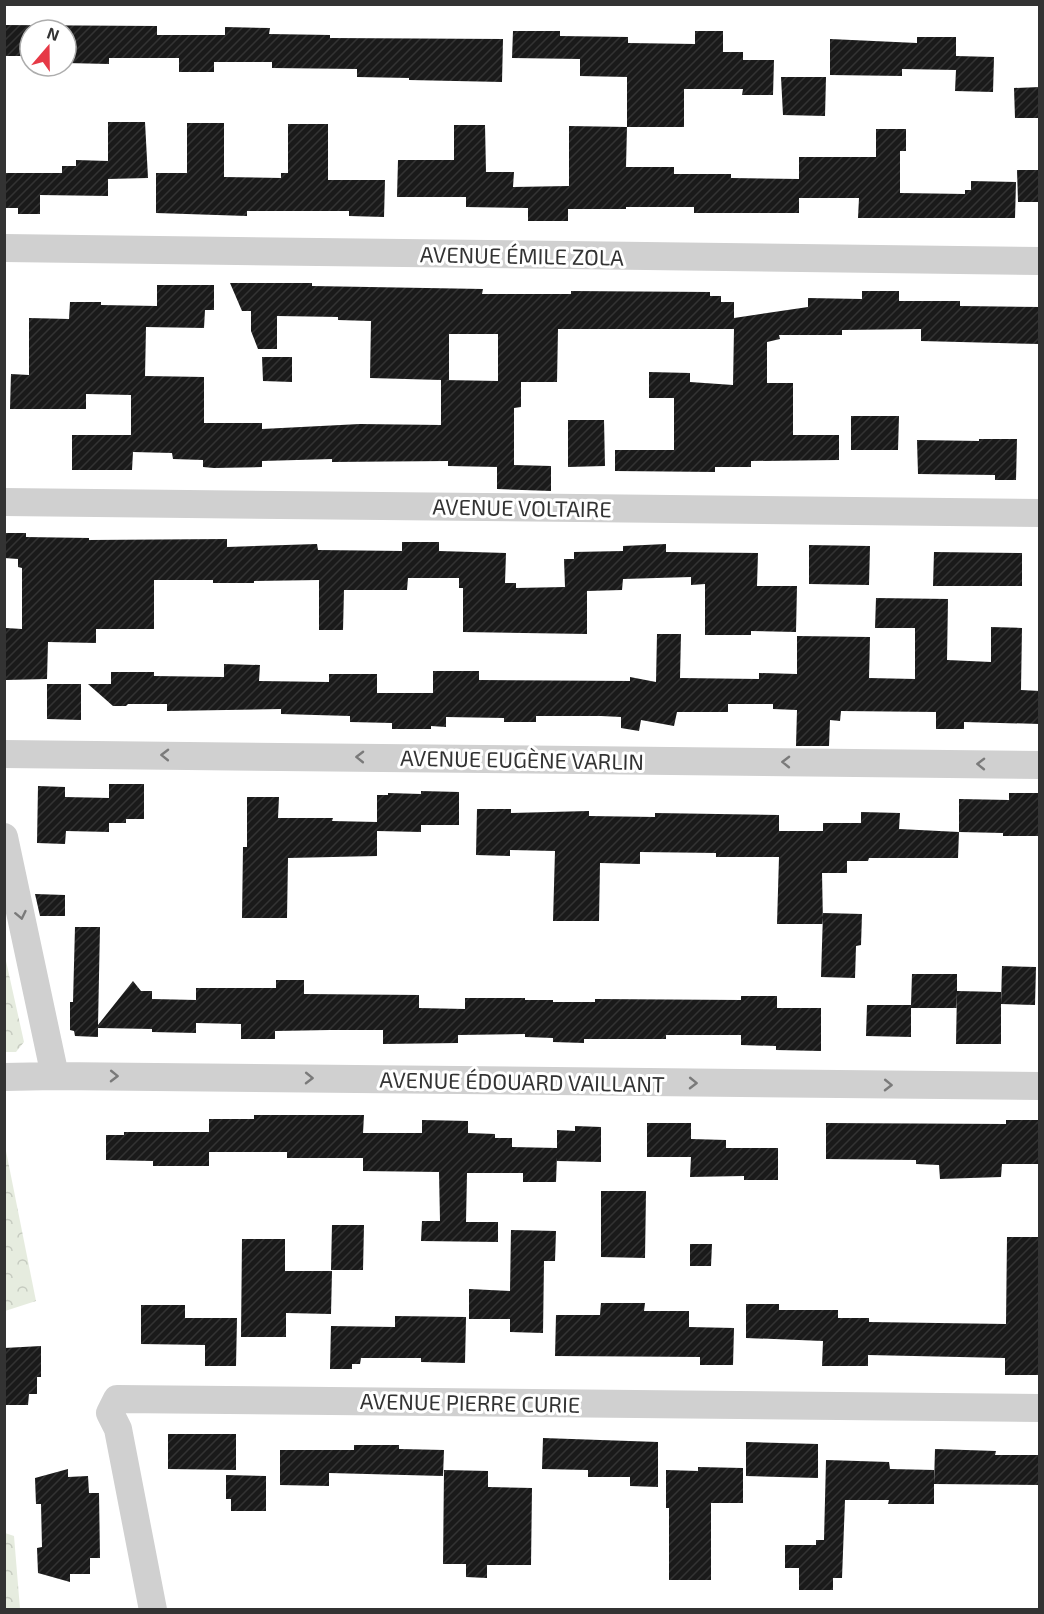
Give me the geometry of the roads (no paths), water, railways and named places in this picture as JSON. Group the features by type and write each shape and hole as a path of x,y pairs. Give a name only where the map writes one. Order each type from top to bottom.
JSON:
{"street":[{"name":"AVENUE ÉMILE ZOLA","path":"4,249 1040,261"},
{"name":"AVENUE VOLTAIRE","path":"4,502 1040,513"},
{"name":"AVENUE EUGÈNE VARLIN","path":"4,754 1040,765"},
{"path":"4,837 55,1076"},
{"name":"AVENUE ÉDOUARD VAILLANT","path":"4,1077 1040,1086"},
{"name":"AVENUE PIERRE CURIE","path":"153,1610 118,1429 111,1413 117,1399 1040,1408"}]}
